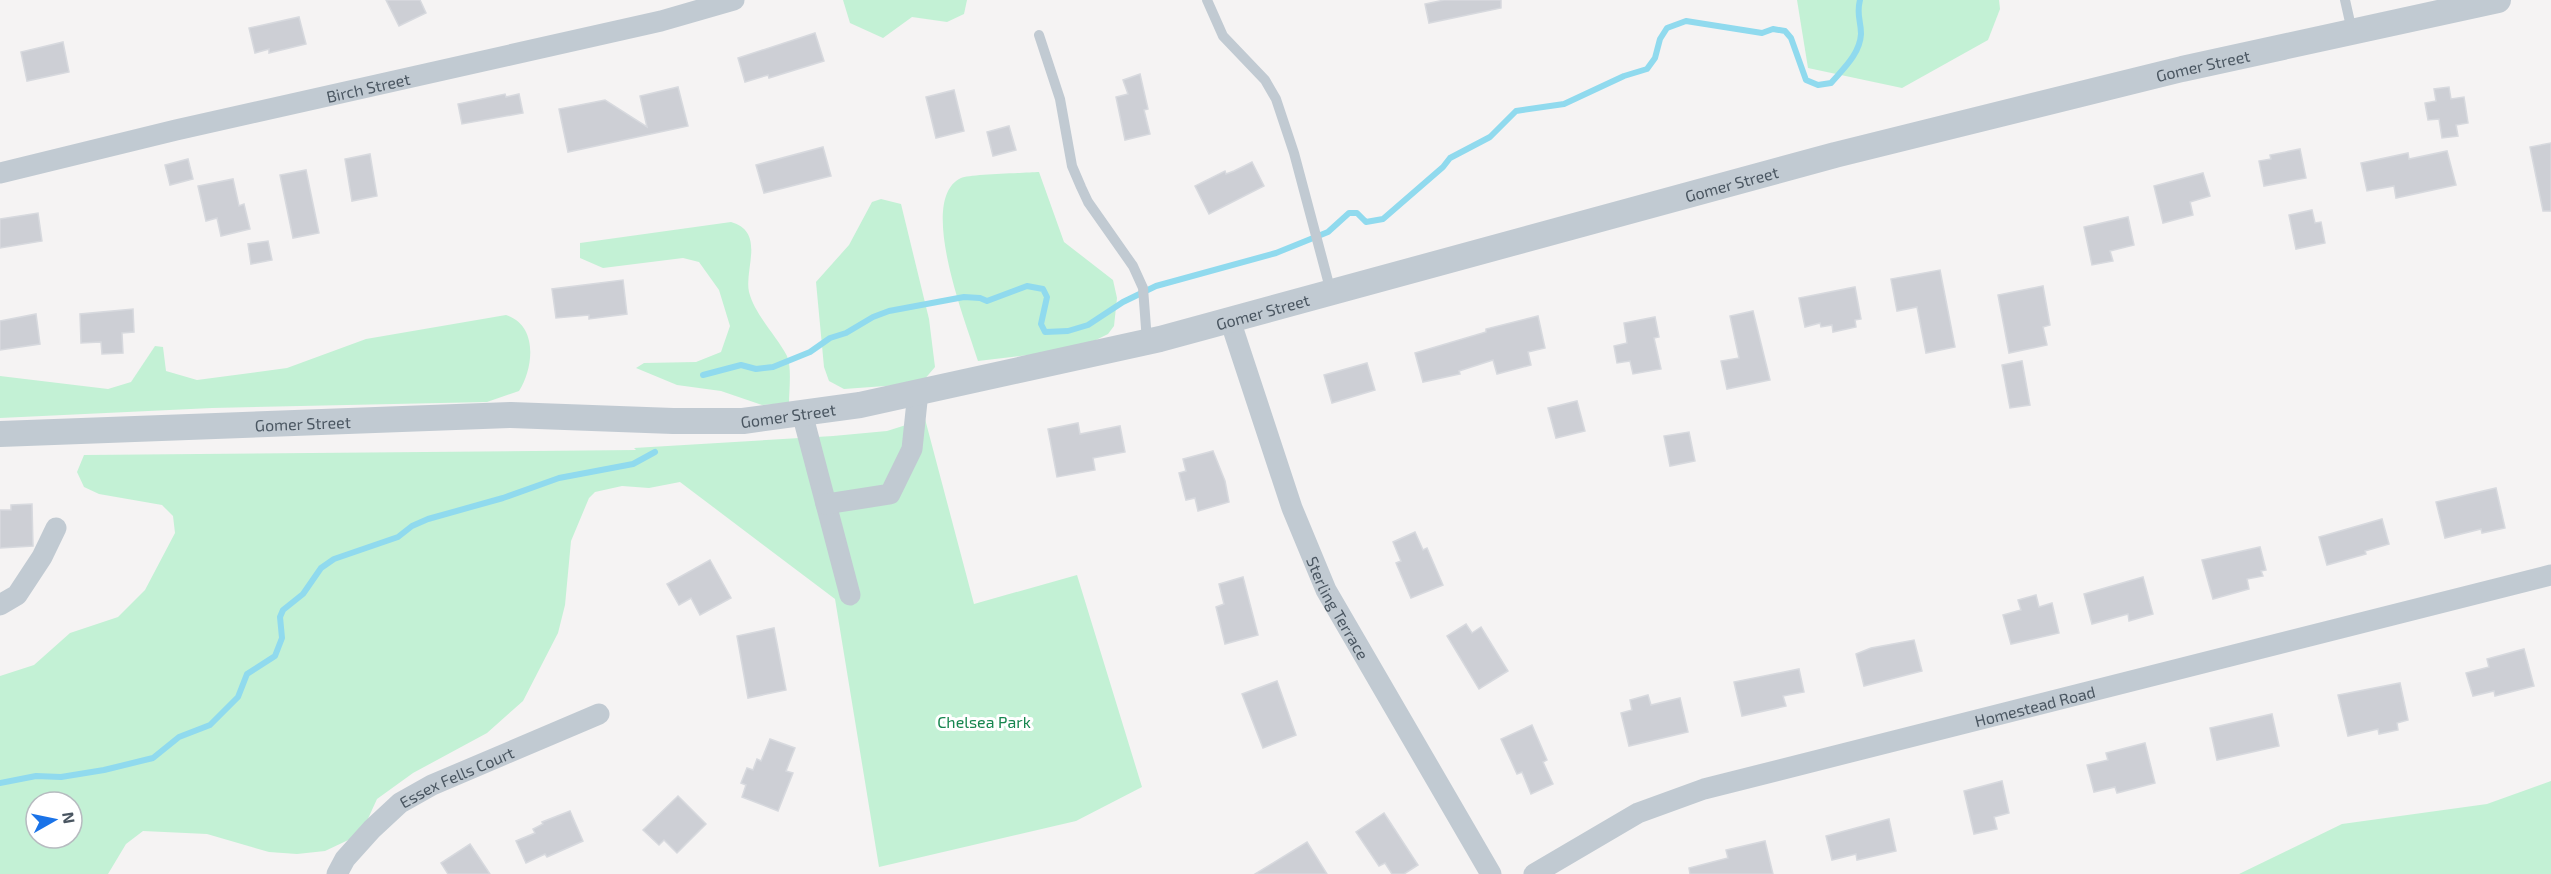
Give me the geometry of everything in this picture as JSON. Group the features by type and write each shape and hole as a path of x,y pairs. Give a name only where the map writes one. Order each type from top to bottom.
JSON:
{"street":[{"name":"Birch Street","path":"0,173 176,130 661,21 735,0"},
{"name":"Gomer Street","path":"0,434 511,415 673,421 743,421 860,405 1147,342 1847,152 2182,69 2498,0"},
{"name":"Sterling Terrace","path":"1230,320 1292,508 1326,590 1491,874"},
{"path":"826,504 890,494 912,449 918,392"},
{"path":"802,413 850,595"},
{"path":"0,605 17,595 42,556 56,528"},
{"name":"Homestead Road","path":"1534,874 1638,813 1704,789 2551,575"},
{"name":"Essex Fells Court","path":"337,874 345,859 400,803 432,785 599,714"}],"lane":[{"path":"1207,0 1223,36 1264,80 1276,99 1294,153 1331,293"},
{"path":"2345,0 2352,32"},
{"path":"1039,35 1060,99 1072,166 1088,202 1133,266 1143,288 1147,342"}],"green space":[{"path":"843,0 967,0 964,14 947,22 912,17 883,38 850,23"},
{"path":"1797,0 1999,0 2000,9 1988,40 1902,88 1808,68"},
{"path":"1039,172 1064,242 1113,280 1117,298 1114,326 1108,334 1078,349 978,361 948,264 943,210 948,190 961,178 966,177"},
{"path":"881,199 901,204 929,319 935,367 923,381 913,384 844,389 829,381 824,367 816,282 849,245 872,202"},
{"path":"731,222 742,227 751,242 749,292 756,309 789,361 789,403 762,405 721,391 677,385 636,368 644,363 696,362 721,352 730,326 719,290 699,262 683,258 603,268 580,258 580,243"},
{"path":"506,315 516,320 524,328 528,337 530,359 528,370 519,391 487,402 212,408 0,418 0,376 108,389 131,382 155,346 163,347 166,371 197,380 287,368 366,339"},
{"name":"Chelsea Park","path":"925,419 974,604 1077,575 1142,787 1076,821 879,867 835,599 680,482 649,488 622,486 595,492 589,498 571,541 565,605 558,633 523,701 487,733 413,773 377,799 361,834 325,851 297,854 269,852 207,834 143,831 126,844 108,874 0,874 0,676 34,665 70,633 118,617 145,590 175,533 173,516 162,505 99,494 84,487 77,472 84,455 636,450 634,448 887,431"},
{"path":"2551,781 2551,874 2239,874 2342,824 2487,804"}],"building":[{"path":"386,0 420,0 426,13 399,26"},
{"path":"1444,0 1501,0 1501,8 1429,23 1425,4"},
{"path":"299,17 306,44 269,53 269,49 255,53 249,28"},
{"path":"815,33 824,61 769,78 768,75 745,82 738,58"},
{"path":"63,42 69,72 27,81 21,52"},
{"path":"1140,74 1148,109 1144,110 1150,134 1125,140 1116,97 1128,94 1123,80"},
{"path":"678,87 688,126 568,152 559,109 605,100 647,127 640,96"},
{"path":"2449,87 2451,99 2464,97 2468,123 2456,125 2458,136 2442,138 2439,119 2428,120 2425,103 2436,101 2434,89"},
{"path":"954,90 964,131 936,138 926,97"},
{"path":"505,94 506,97 519,94 523,113 462,124 458,104"},
{"path":"1009,126 1016,150 993,156 987,132"},
{"path":"2551,143 2551,211 2543,211 2530,147"},
{"path":"823,147 831,176 764,193 756,165"},
{"path":"2300,149 2306,178 2264,186 2259,161 2271,159 2270,155"},
{"path":"2447,151 2456,185 2396,198 2394,186 2367,191 2361,163 2408,153 2409,159"},
{"path":"370,154 377,196 352,201 345,159"},
{"path":"188,159 193,179 170,185 165,165"},
{"path":"1252,162 1264,186 1209,214 1195,186 1225,171 1226,174"},
{"path":"306,170 319,233 293,238 280,175"},
{"path":"2203,173 2210,196 2190,202 2193,215 2163,223 2154,186"},
{"path":"233,179 239,206 244,204 250,229 221,236 217,218 206,221 198,186"},
{"path":"2312,210 2315,223 2321,222 2325,243 2296,249 2289,215"},
{"path":"38,213 42,241 0,248 0,219"},
{"path":"2128,217 2134,245 2110,251 2113,261 2092,265 2084,227"},
{"path":"268,241 272,260 251,264 248,244"},
{"path":"1940,270 1955,347 1926,353 1917,307 1897,311 1891,279"},
{"path":"623,280 627,314 589,319 589,315 556,318 552,289"},
{"path":"2043,286 2050,325 2043,327 2047,345 2009,353 1998,295"},
{"path":"1855,287 1861,319 1855,320 1856,327 1833,332 1832,325 1821,327 1820,323 1805,327 1799,298"},
{"path":"133,309 134,332 122,333 123,353 102,354 101,342 81,343 80,314"},
{"path":"1753,311 1770,380 1727,389 1721,361 1739,358 1730,316"},
{"path":"36,314 40,344 0,350 0,321"},
{"path":"1538,316 1545,348 1528,352 1531,365 1497,374 1493,360 1459,371 1460,374 1423,382 1415,353 1486,332 1486,329"},
{"path":"1655,317 1659,337 1654,338 1661,369 1633,374 1630,361 1617,363 1614,346 1627,343 1624,323"},
{"path":"2022,361 2030,405 2010,408 2002,365"},
{"path":"1367,363 1375,390 1332,403 1324,375"},
{"path":"1577,401 1585,431 1556,438 1548,408"},
{"path":"1078,423 1080,434 1120,426 1125,452 1093,458 1095,470 1057,477 1048,429"},
{"path":"1689,432 1695,461 1670,466 1664,436"},
{"path":"1213,451 1225,481 1229,502 1198,511 1195,498 1186,500 1179,473 1186,471 1183,459"},
{"path":"2496,488 2505,528 2482,533 2481,529 2445,538 2436,502"},
{"path":"32,504 33,546 0,548 0,510 11,510 11,505"},
{"path":"2382,519 2389,544 2365,551 2366,554 2327,565 2319,537"},
{"path":"1415,532 1423,550 1427,548 1443,585 1411,598 1396,563 1401,561 1393,542"},
{"path":"2260,547 2266,570 2261,571 2263,576 2247,579 2249,589 2213,599 2202,560"},
{"path":"710,560 731,598 700,615 691,598 679,605 667,584"},
{"path":"1243,577 1258,635 1225,644 1216,607 1224,604 1219,584"},
{"path":"2143,577 2153,614 2129,621 2128,614 2092,624 2084,594"},
{"path":"2036,595 2039,607 2052,603 2059,633 2011,644 2003,615 2021,610 2018,600"},
{"path":"1466,624 1472,633 1481,627 1508,671 1479,689 1447,636"},
{"path":"774,628 786,690 748,698 737,636"},
{"path":"1914,640 1922,671 1864,686 1856,654 1871,648"},
{"path":"2524,649 2534,686 2495,696 2494,691 2473,696 2466,673 2489,667 2487,659"},
{"path":"1799,669 1804,692 1783,696 1786,706 1742,716 1734,682"},
{"path":"1277,681 1296,735 1263,748 1242,694"},
{"path":"2400,683 2408,720 2397,723 2398,730 2379,734 2378,729 2348,736 2338,695"},
{"path":"1648,695 1651,705 1680,698 1688,732 1629,746 1621,713 1632,710 1630,700"},
{"path":"2272,714 2279,746 2217,760 2210,728"},
{"path":"1532,725 1547,760 1543,762 1553,784 1531,794 1522,772 1517,774 1501,739"},
{"path":"770,739 795,748 786,771 793,773 778,811 742,797 746,785 741,783 747,768 753,770 757,759 761,761"},
{"path":"2145,743 2155,783 2117,793 2115,787 2094,792 2087,765 2108,760 2106,753"},
{"path":"2002,781 2009,813 1994,817 1997,829 1974,834 1964,791"},
{"path":"678,796 706,824 677,853 664,840 659,845 643,830"},
{"path":"570,811 583,841 547,857 545,854 526,863 516,841 535,833 533,829 543,824 542,822"},
{"path":"1384,813 1418,865 1404,874 1392,874 1385,863 1379,866 1356,832"},
{"path":"1889,819 1896,851 1857,860 1856,854 1832,860 1826,836"},
{"path":"1765,841 1773,874 1690,874 1689,868 1728,858 1726,850"},
{"path":"1307,842 1327,874 1255,874"},
{"path":"470,844 490,874 448,874 441,863"}],"waterway":[{"path":"703,375 741,365 756,369 773,367 810,352 830,338 846,333 873,317 889,311 964,297 987,301 1027,286 1043,289 1047,297 1041,324 1045,332 1068,331 1088,325 1123,302 1156,286 1276,253 1328,232 1349,213 1357,213 1366,222 1383,219 1443,167 1450,158 1490,137 1516,111 1564,104 1624,76 1647,69 1655,58 1660,39 1667,28 1686,21 1762,33 1773,29 1785,31 1791,38 1806,80 1818,85 1831,83 1858,48 1861,34 1860,0"},
{"path":"0,783 36,776 61,777 104,770 153,758 179,737 210,725 238,697 247,674 275,656 282,638 280,617 283,610 303,594 321,568 334,559 398,537 412,526 428,519 503,498 559,478 633,464 655,452"}]}
